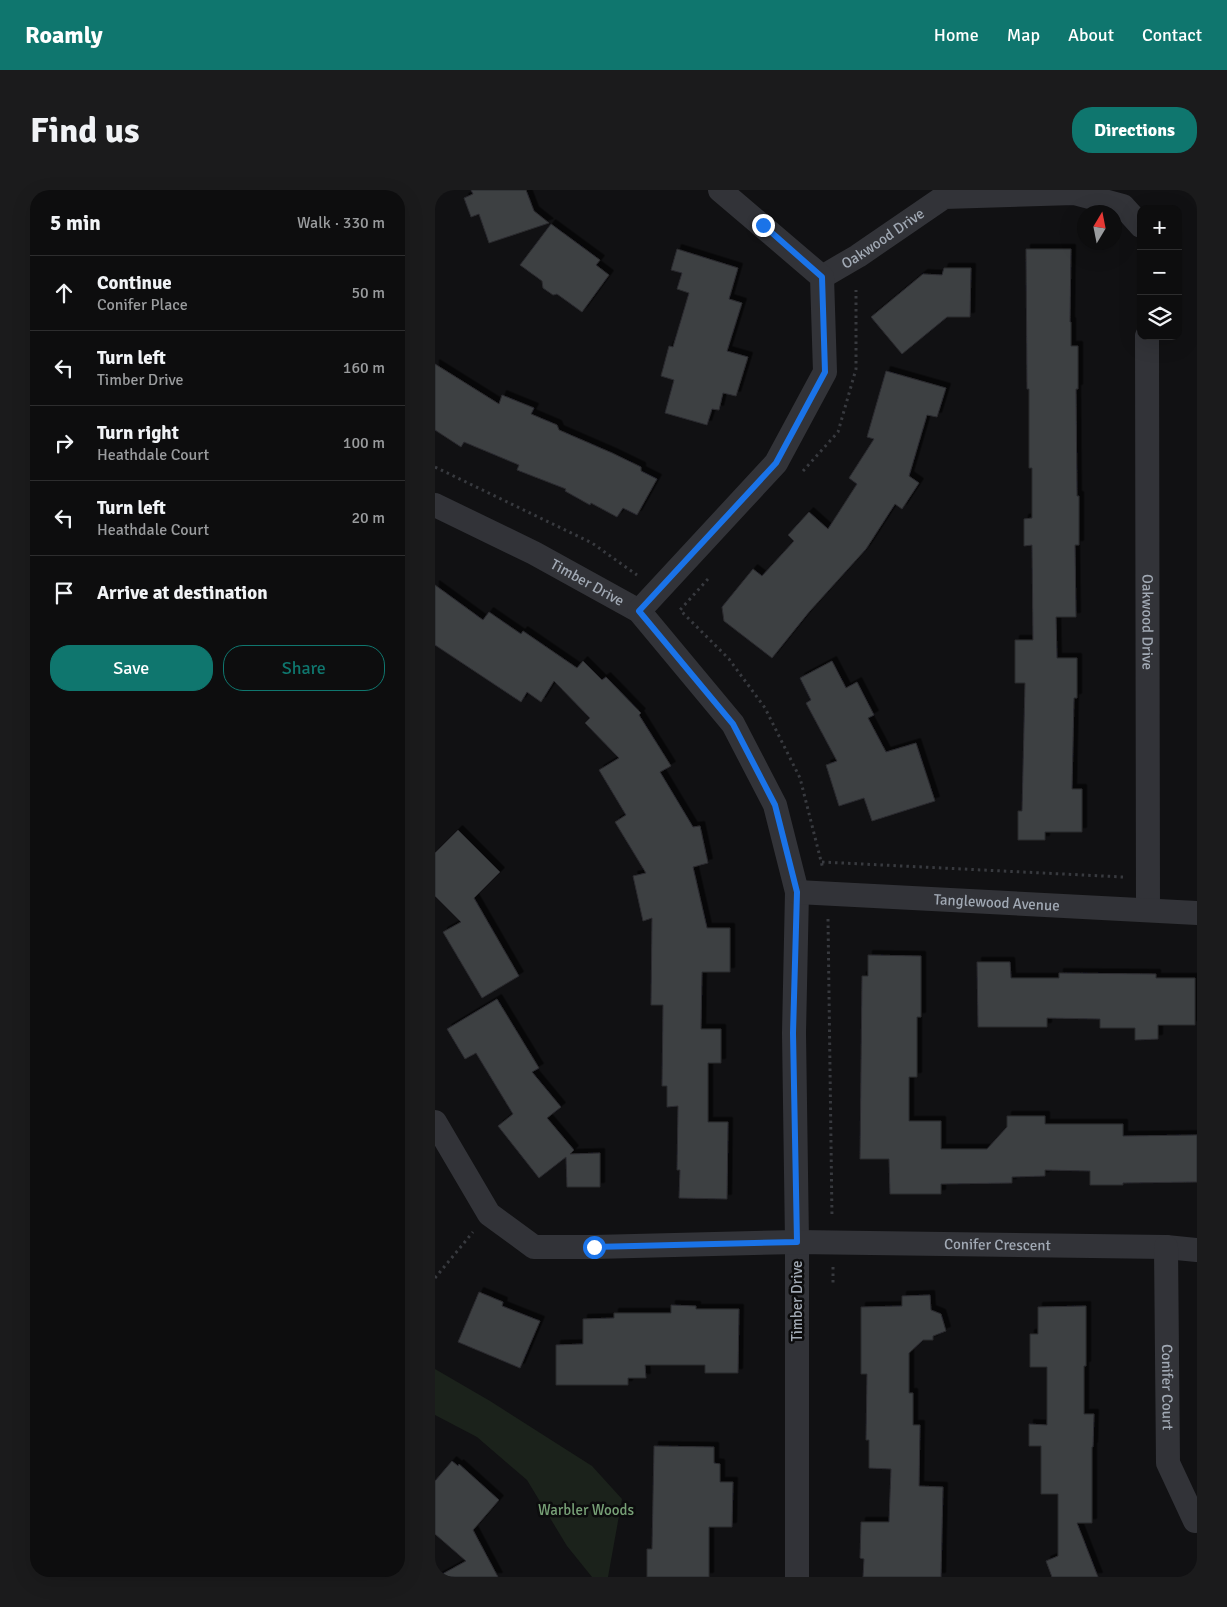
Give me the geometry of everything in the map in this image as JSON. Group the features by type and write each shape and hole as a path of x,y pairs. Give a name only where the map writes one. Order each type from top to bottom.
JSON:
{"street":[{"path":"639,611 776,463 825,372 822,277 720,190"},
{"name":"Oakwood Drive","path":"822,277 858,256 944,197 1074,193 1123,206 1137,222"},
{"name":"Oakwood Drive","path":"1147,340 1148,910"},
{"name":"Timber Drive","path":"435,505 534,553 639,611 733,724 775,805 797,892 793,1033 797,1242 797,1577"},
{"name":"Tanglewood Avenue","path":"797,892 1197,913"},
{"path":"435,1122 489,1214"},
{"name":"Conifer Crescent","path":"489,1214 534,1247 797,1242 1165,1247 1197,1250"},
{"name":"Conifer Court","path":"1165,1247 1168,1463 1195,1521"}],"path":[{"path":"798,477 838,432 857,369 856,290"},
{"path":"435,467 592,543 659,591 729,659 765,708 800,778 822,862 828,921 833,1284"},
{"path":"680,610 713,573"},
{"path":"822,862 1127,878"},
{"path":"435,1278 489,1214"}],"green space":[{"name":"Warbler Woods","path":"435,1369 490,1401 592,1466 622,1499 608,1577 592,1577 567,1546 527,1480 477,1437 435,1415"}],"building":[{"path":"471,190 526,190 534,211 549,223 489,243 479,214 471,217 464,198 473,194"},
{"path":"551,224 600,260 596,265 609,275 582,312 557,294 553,295 543,288 542,281 520,265"},
{"path":"677,249 738,268 729,299 742,303 727,351 748,357 736,396 723,393 719,410 712,409 707,425 665,413 674,380 661,376 669,346 673,347 689,293 677,289 682,273 671,270"},
{"path":"1026,249 1071,249 1071,346 1078,346 1078,389 1076,389 1079,545 1075,545 1076,617 1056,617 1057,658 1077,658 1077,698 1074,698 1072,789 1082,789 1082,832 1045,832 1045,840 1018,840 1018,811 1022,811 1025,683 1015,683 1015,640 1033,640 1032,545 1024,546 1024,519 1032,518 1032,468 1029,468 1029,389 1027,389"},
{"path":"944,268 971,268 970,317 947,317 902,354 871,317 923,274 942,275"},
{"path":"435,364 499,404 502,395 534,408 531,414 557,425 559,430 641,467 641,471 657,479 637,515 623,508 617,517 591,503 590,505 565,491 566,489 517,470 519,465 464,442 461,447 435,430"},
{"path":"886,371 946,388 937,417 927,415 909,476 919,483 902,509 895,504 866,549 809,612 772,658 724,621 722,607 753,569 762,576 794,541 788,535 809,512 828,529 857,484 849,478 874,439 867,437"},
{"path":"435,585 483,620 489,612 521,634 523,631 577,668 583,661 602,680 606,677 641,713 639,715 671,766 660,772 693,827 700,826 708,863 693,867 707,928 730,928 730,972 702,972 701,1029 721,1029 721,1063 708,1063 708,1122 728,1122 727,1199 679,1198 680,1170 677,1170 678,1106 667,1107 667,1086 662,1086 663,1005 651,1005 652,918 643,921 633,876 646,873 615,822 626,815 599,770 619,758 585,723 590,718 554,681 541,702 527,692 521,702 435,645"},
{"path":"832,661 846,688 857,682 874,715 868,718 886,752 916,743 935,801 872,821 864,798 839,806 826,765 837,761 806,703 811,700 800,678"},
{"path":"458,830 500,872 474,898 519,976 482,998 443,932 461,922 435,896 435,853"},
{"path":"868,955 921,956 921,1017 917,1017 917,1077 909,1077 909,1121 941,1121 941,1149 987,1149 1007,1127 1007,1116 1045,1116 1045,1124 1123,1124 1123,1136 1197,1135 1197,1182 1090,1185 1090,1171 1045,1170 1045,1176 1012,1177 1012,1183 941,1184 941,1194 890,1194 889,1159 860,1159 862,976 868,976"},
{"path":"977,962 1010,962 1011,978 1059,978 1059,973 1156,974 1156,978 1195,978 1195,1025 1158,1025 1158,1039 1135,1040 1135,1028 1100,1028 1100,1019 1047,1018 1047,1027 978,1027"},
{"path":"497,999 539,1068 532,1072 561,1107 547,1118 574,1150 570,1154 600,1153 600,1187 567,1187 566,1157 539,1178 498,1126 513,1114 476,1053 465,1059 447,1029"},
{"path":"479,1292 503,1302 502,1306 540,1321 520,1368 458,1342"},
{"path":"930,1295 931,1310 941,1314 946,1331 933,1336 933,1340 923,1340 909,1353 909,1393 913,1393 913,1425 920,1425 919,1486 943,1487 941,1577 863,1577 864,1559 860,1558 861,1522 889,1522 891,1469 869,1468 869,1440 866,1440 867,1374 861,1374 861,1307 902,1306 902,1296"},
{"path":"671,1305 696,1306 696,1309 739,1309 738,1373 705,1373 705,1365 645,1365 646,1378 628,1378 628,1385 556,1385 556,1345 583,1344 583,1319 614,1318 614,1313 671,1313"},
{"path":"1086,1306 1084,1414 1094,1414 1092,1523 1077,1523 1098,1577 1052,1577 1046,1561 1058,1556 1058,1494 1041,1494 1041,1446 1029,1446 1029,1424 1047,1425 1047,1367 1030,1367 1030,1334 1038,1334 1038,1307"},
{"path":"654,1446 714,1447 714,1463 720,1464 720,1482 733,1482 732,1527 709,1527 709,1577 647,1577 647,1549 652,1549"},
{"path":"452,1461 458,1466 459,1464 499,1500 473,1530 498,1577 437,1577 466,1561 435,1534 435,1481"}],"route":[{"path":"594,1247 797,1242 793,1033 797,892 775,805 733,724 639,611 776,463 825,372 822,277 763,225"}]}
